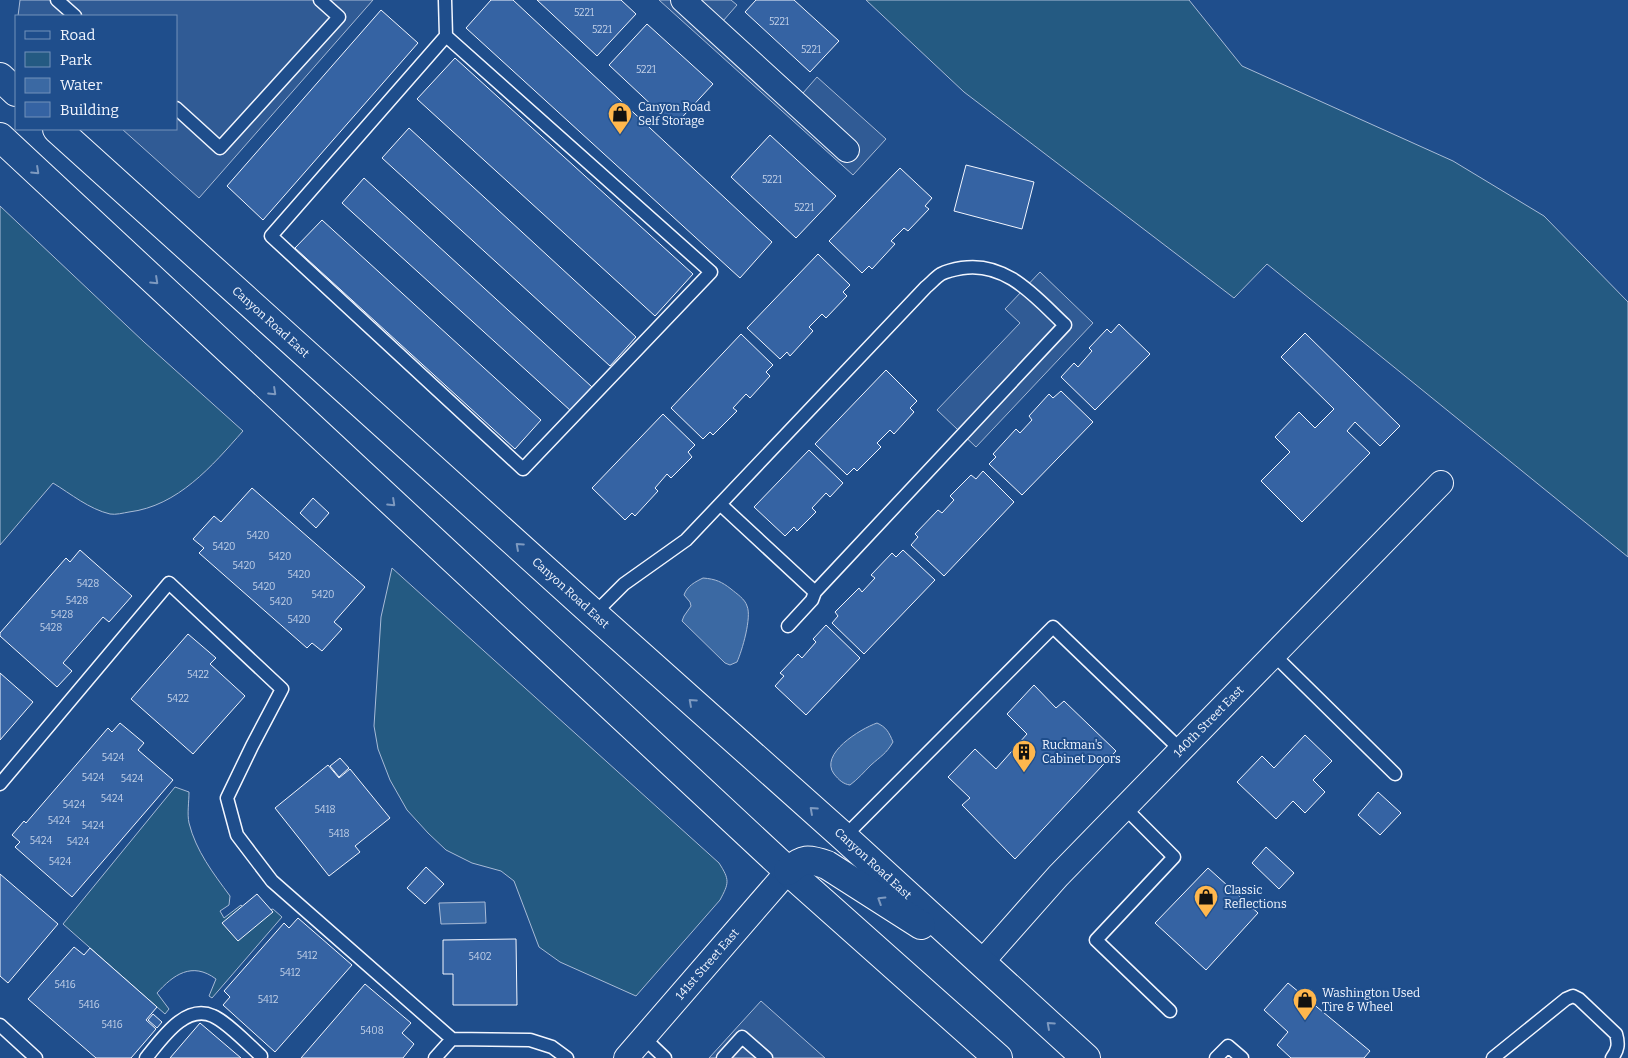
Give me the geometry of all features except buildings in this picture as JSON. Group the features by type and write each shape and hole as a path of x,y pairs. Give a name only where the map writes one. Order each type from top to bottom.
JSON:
{"main road":[{"path":"0,77 15,91"},
{"name":"Canyon Road East","path":"58,130 844,837 1086,1058"},
{"path":"0,137 788,871 998,1058"},
{"path":"788,871 799,862 812,860 827,865 981,963"}],"street":[{"path":"683,0 847,150"},
{"name":"140th Street East","path":"981,963 1058,876 1441,483"},
{"name":"141st Street East","path":"626,1058 788,871"}],"lane":[{"path":"57,0 74,15"},
{"path":"178,110 220,148 339,17 320,0"},
{"path":"445,0 446,36 270,236 523,469 711,272 446,36"},
{"path":"594,614 624,584 686,540 926,287 942,274 974,266 1006,274 1020,283 1065,325 815,592 812,600 788,626"},
{"path":"720,504 815,592"},
{"path":"0,784 169,583 282,689 227,798 237,835 272,881 452,1039 530,1040 552,1047 567,1058"},
{"path":"844,837 1052,627 1181,750"},
{"path":"1274,655 1394,774"},
{"path":"1124,808 1174,857 1096,940 1170,1011"},
{"path":"1493,1058 1566,999 1573,996 1579,999 1616,1034 1618,1042 1617,1051 1612,1058"},
{"path":"146,1058 179,1022 190,1015 200,1013 213,1015 261,1056"},
{"path":"0,1025 36,1058"},
{"path":"723,1058 742,1036 766,1058"},
{"path":"644,1038 665,1058"},
{"path":"435,1058 452,1039"},
{"path":"1216,1058 1228,1046 1242,1058"}],"green space":[{"path":"866,0 1189,0 1242,66 1453,161 1544,216 1628,302 1628,557 1267,264 1234,298 964,92"},
{"path":"0,206 144,342 243,431 219,458 193,482 163,502 147,508 120,514 102,512 87,505 53,483 0,545"},
{"path":"392,568 719,863 723,869 727,878 727,885 720,900 636,996 560,962 539,947 514,881 501,871 472,863 446,850 407,810 390,780 378,749 374,726 381,617"},
{"path":"175,787 189,792 188,819 192,833 206,861 230,896 229,905 220,911 224,918 241,905 243,907 273,909 282,917 212,998 209,996 216,979 199,971 183,972 176,976 157,993 169,1009 165,1014 63,924"}],"shaded area":[{"path":"20,0 373,0 199,198 123,130 178,130 178,15 18,15"},
{"path":"659,0 731,0 737,5 723,21 803,93 817,77 886,139 853,175"},
{"path":"1040,272 1093,323 976,447 937,410 1020,323 1005,309"},
{"path":"761,1001 825,1058 709,1058"}],"water":[{"path":"703,578 725,584 741,597 747,606 748,618 744,642 737,662 730,665 725,663 682,621 691,606 684,595 685,592"},
{"path":"877,723 887,730 893,742 886,752 853,783 850,785 843,783 834,774 831,766 832,758 852,736"},
{"path":"485,902 486,923 441,924 439,903"}],"place":[{"name":"Canyon Road Self Storage","path":"620,135"},
{"name":"Ruckman's Cabinet Doors","path":"1024,773"},
{"name":"Classic Reflections","path":"1206,918"},
{"name":"Washington Used Tire & Wheel","path":"1305,1021"}]}
